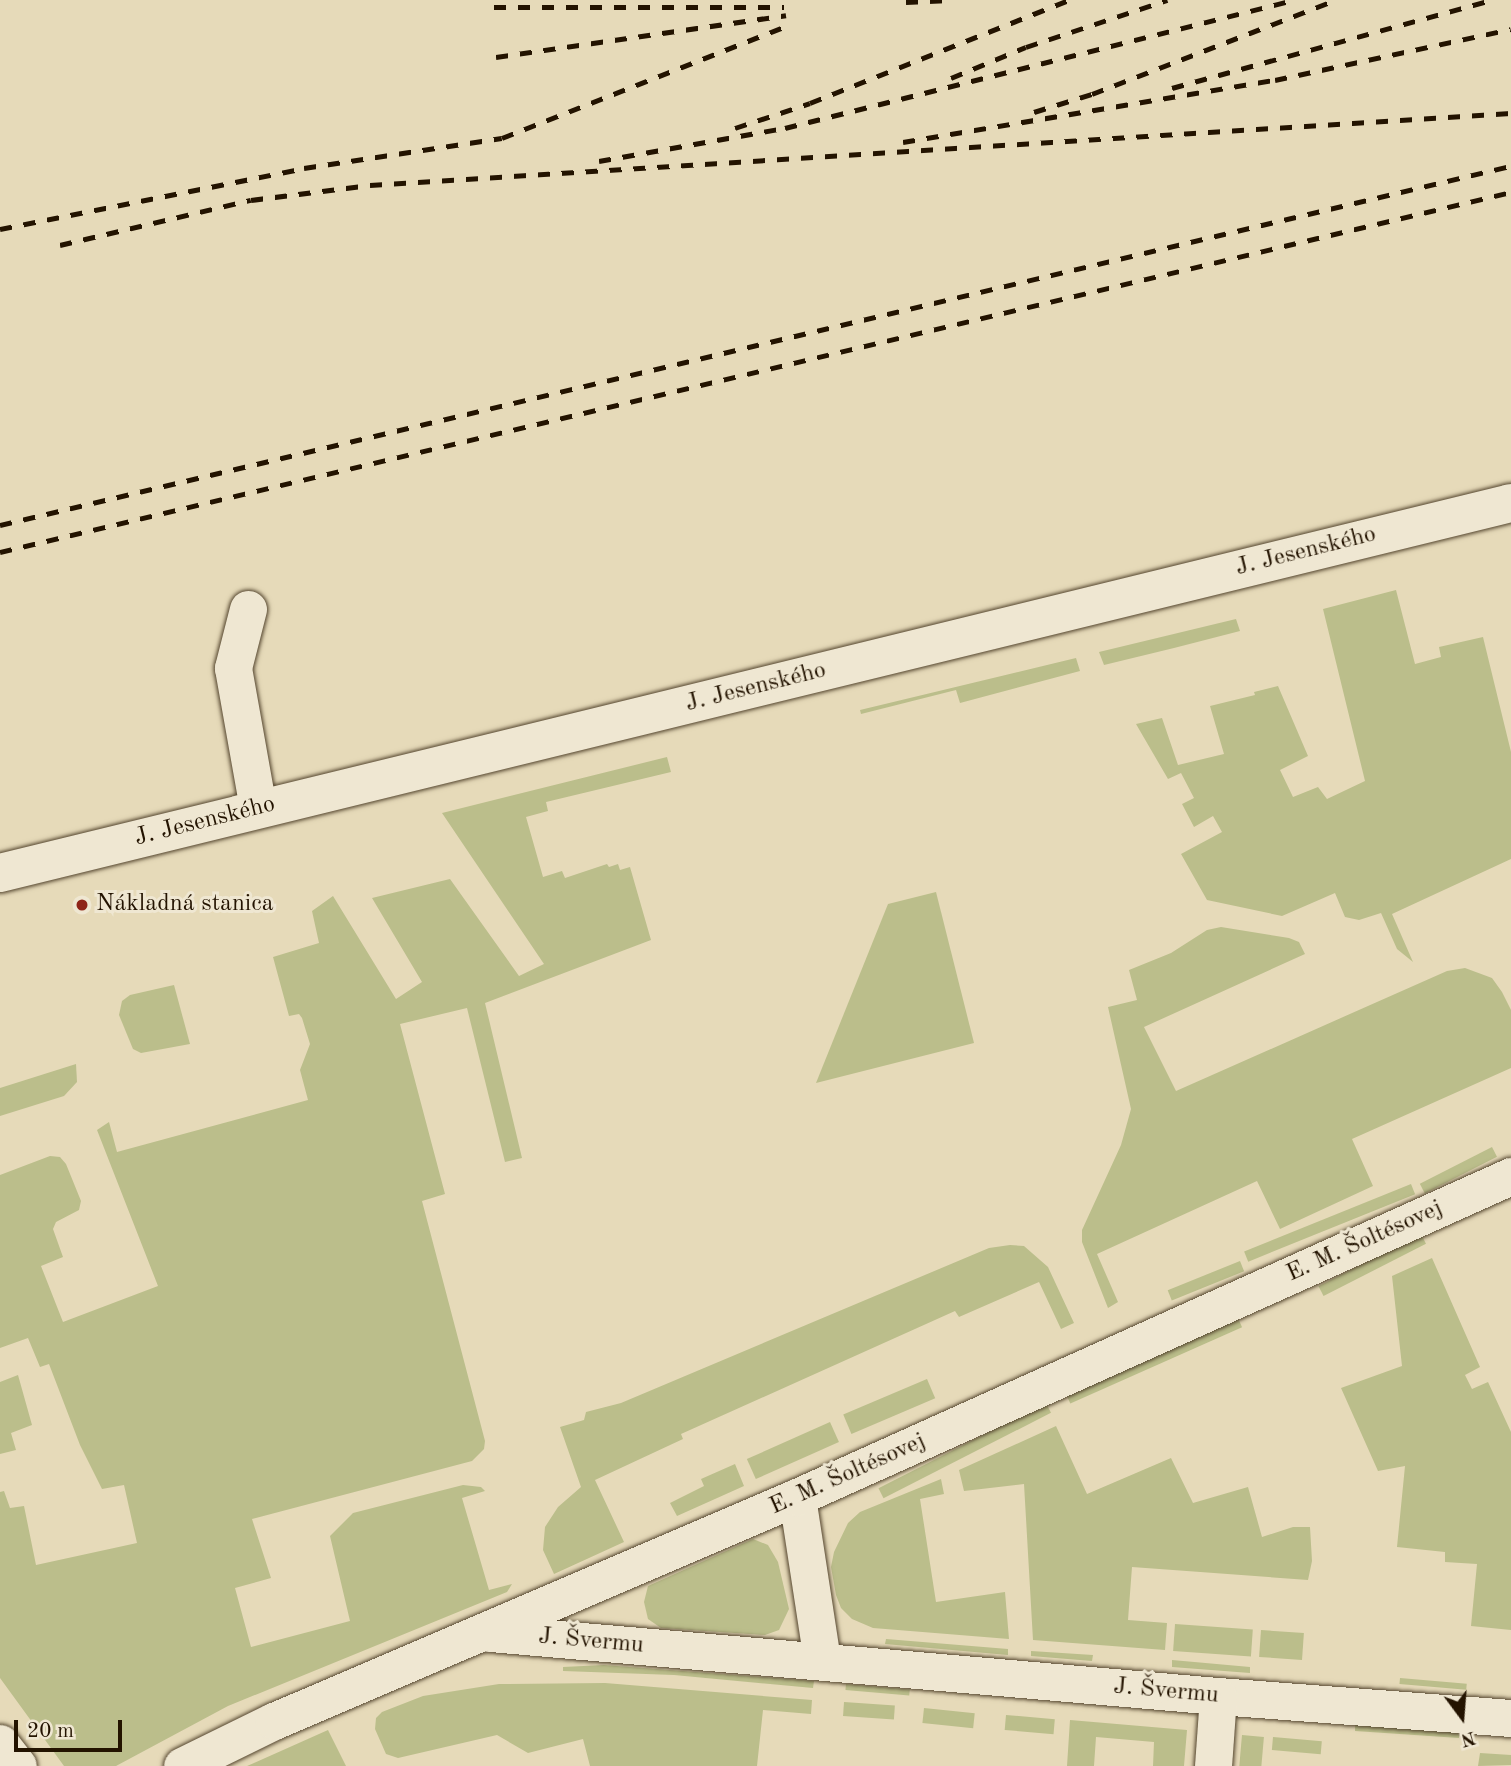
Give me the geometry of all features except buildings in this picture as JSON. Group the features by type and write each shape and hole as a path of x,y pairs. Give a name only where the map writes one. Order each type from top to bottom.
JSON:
{"street":[{"name":"J. Jesenského","path":"0,873 1511,503"},
{"path":"248,609 233,668 258,809"},
{"name":"E. M. Šoltésovej","path":"182,1766 274,1721 485,1633 797,1497 1511,1176"},
{"path":"797,1497 822,1661"},
{"name":"J. Švermu","path":"485,1633 1218,1696 1511,1718"},
{"path":"1213,1766 1218,1696"},
{"path":"0,1743 18,1766"}],"green space":[{"path":"1396,590 1415,664 1441,657 1439,647 1483,637 1511,752 1511,859 1392,914 1413,962 1397,949 1381,913 1359,920 1345,917 1335,893 1282,916 1207,900 1181,854 1222,832 1213,816 1194,827 1182,804 1194,798 1181,773 1168,779 1136,724 1162,718 1178,765 1224,754 1210,706 1255,695 1254,692 1278,686 1308,756 1280,770 1293,797 1318,787 1327,799 1365,781 1323,609"},
{"path":"1236,619 1240,631 1104,665 1099,652"},
{"path":"1076,658 1080,671 960,703 956,690 861,714 860,710"},
{"path":"667,757 671,772 546,802 548,811 526,817 543,877 562,871 565,878 607,864 609,867 618,864 620,870 630,867 651,940 485,1003 522,1158 505,1162 467,1008 400,1024 445,1194 422,1201 485,1441 484,1449 472,1461 252,1519 271,1578 235,1588 251,1647 350,1621 330,1536 353,1513 463,1485 481,1487 485,1491 462,1498 489,1590 512,1584 507,1592 228,1706 116,1766 64,1766 0,1678 0,1492 4,1491 10,1508 24,1506 36,1565 137,1543 124,1485 102,1489 80,1445 49,1364 40,1367 28,1338 0,1348 0,1175 50,1156 60,1157 66,1164 81,1201 79,1210 56,1222 53,1229 63,1257 41,1266 63,1322 158,1286 97,1130 109,1122 117,1152 308,1100 300,1070 310,1044 299,1014 289,1016 273,957 319,943 312,911 333,896 396,999 422,982 372,898 450,879 519,976 544,964 442,813"},
{"path":"936,892 974,1043 816,1083 888,904"},
{"path":"1221,927 1289,938 1299,942 1305,954 1144,1027 1176,1091 1447,971 1465,968 1492,978 1511,1010 1511,1068 1352,1139 1373,1186 1280,1229 1257,1181 1097,1254 1118,1302 1108,1308 1082,1242 1082,1230 1121,1145 1131,1109 1108,1007 1137,1000 1129,970 1171,953 1207,930"},
{"path":"174,985 190,1044 141,1053 133,1049 119,1015 122,1001 130,995"},
{"path":"76,1064 77,1082 64,1096 0,1116 0,1088"},
{"path":"1492,1147 1497,1157 1425,1194 1420,1184"},
{"path":"1411,1184 1415,1194 1248,1262 1244,1251"},
{"path":"1421,1234 1426,1244 1324,1296 1319,1286"},
{"path":"1024,1246 1048,1267 1074,1323 1061,1329 1039,1282 959,1317 955,1311 681,1434 683,1439 595,1480 624,1542 554,1574 543,1550 545,1527 558,1507 581,1487 560,1427 584,1420 586,1412 621,1403 989,1248"},
{"path":"1432,1258 1480,1367 1465,1375 1472,1389 1488,1382 1511,1432 1511,1630 1471,1626 1477,1564 1445,1562 1445,1552 1397,1547 1405,1466 1378,1471 1341,1388 1402,1366 1392,1276"},
{"path":"1240,1261 1244,1271 1172,1300 1168,1290"},
{"path":"1238,1318 1242,1327 1070,1404 1066,1394"},
{"path":"18,1375 32,1425 11,1433 16,1450 0,1454 0,1382"},
{"path":"927,1379 935,1398 851,1434 843,1415"},
{"path":"1046,1403 1051,1413 883,1498 878,1488"},
{"path":"830,1422 839,1442 756,1479 747,1459"},
{"path":"1056,1426 1087,1494 1171,1458 1193,1503 1248,1487 1262,1537 1293,1527 1310,1527 1312,1561 1308,1580 1132,1567 1128,1620 1167,1623 1165,1650 1033,1640 1024,1484 964,1491 959,1470"},
{"path":"735,1464 744,1486 677,1516 670,1503 704,1486 701,1479"},
{"path":"941,1479 944,1494 920,1499 936,1602 1005,1592 1009,1639 873,1628 852,1619 841,1608 831,1567 834,1552 848,1523 860,1512"},
{"path":"753,1539 768,1545 778,1562 789,1609 779,1630 765,1635 661,1628 648,1619 644,1602 648,1586"},
{"path":"1175,1624 1253,1629 1251,1656 1173,1651"},
{"path":"1261,1630 1304,1633 1302,1660 1259,1657"},
{"path":"886,1639 1008,1649 1008,1655 885,1644"},
{"path":"1031,1651 1093,1655 1092,1661 1031,1656"},
{"path":"1172,1660 1250,1667 1250,1673 1172,1667"},
{"path":"604,1665 814,1681 813,1688 674,1675 563,1671 563,1667"},
{"path":"1400,1678 1467,1684 1466,1690 1399,1684"},
{"path":"605,1683 812,1700 811,1714 763,1710 757,1766 590,1766 583,1739 528,1753 497,1735 398,1758 386,1754 375,1729 376,1718 382,1712 423,1696 499,1684"},
{"path":"846,1684 910,1690 909,1696 845,1690"},
{"path":"844,1702 895,1706 894,1720 843,1716"},
{"path":"924,1708 975,1713 973,1728 922,1723"},
{"path":"1006,1715 1055,1719 1054,1734 1005,1730"},
{"path":"1070,1720 1187,1730 1184,1766 1153,1766 1154,1742 1096,1737 1094,1766 1067,1766"},
{"path":"1355,1724 1459,1732 1459,1738 1355,1731"},
{"path":"328,1730 346,1766 247,1766 254,1763"},
{"path":"1242,1735 1264,1737 1261,1766 1239,1766"},
{"path":"1273,1737 1322,1741 1321,1754 1272,1750"},
{"path":"1480,1753 1511,1755 1511,1765 1478,1766"}],"railway":[{"path":"906,2 951,0"},
{"path":"735,128 810,103 1069,0"},
{"path":"951,78 1026,47 1167,0"},
{"path":"599,161 785,128 1294,0"},
{"path":"1034,112 1092,94 1336,0"},
{"path":"1172,88 1492,0"},
{"path":"494,7 784,7"},
{"path":"496,57 786,15"},
{"path":"0,229 304,168 502,138 789,25"},
{"path":"903,142 1275,80 1511,29"},
{"path":"60,245 251,200 370,185 1511,113"},
{"path":"0,525 1511,166"},
{"path":"0,552 1511,192"}],"place":[{"name":"Nákladná stanica","path":"82,905"}]}
